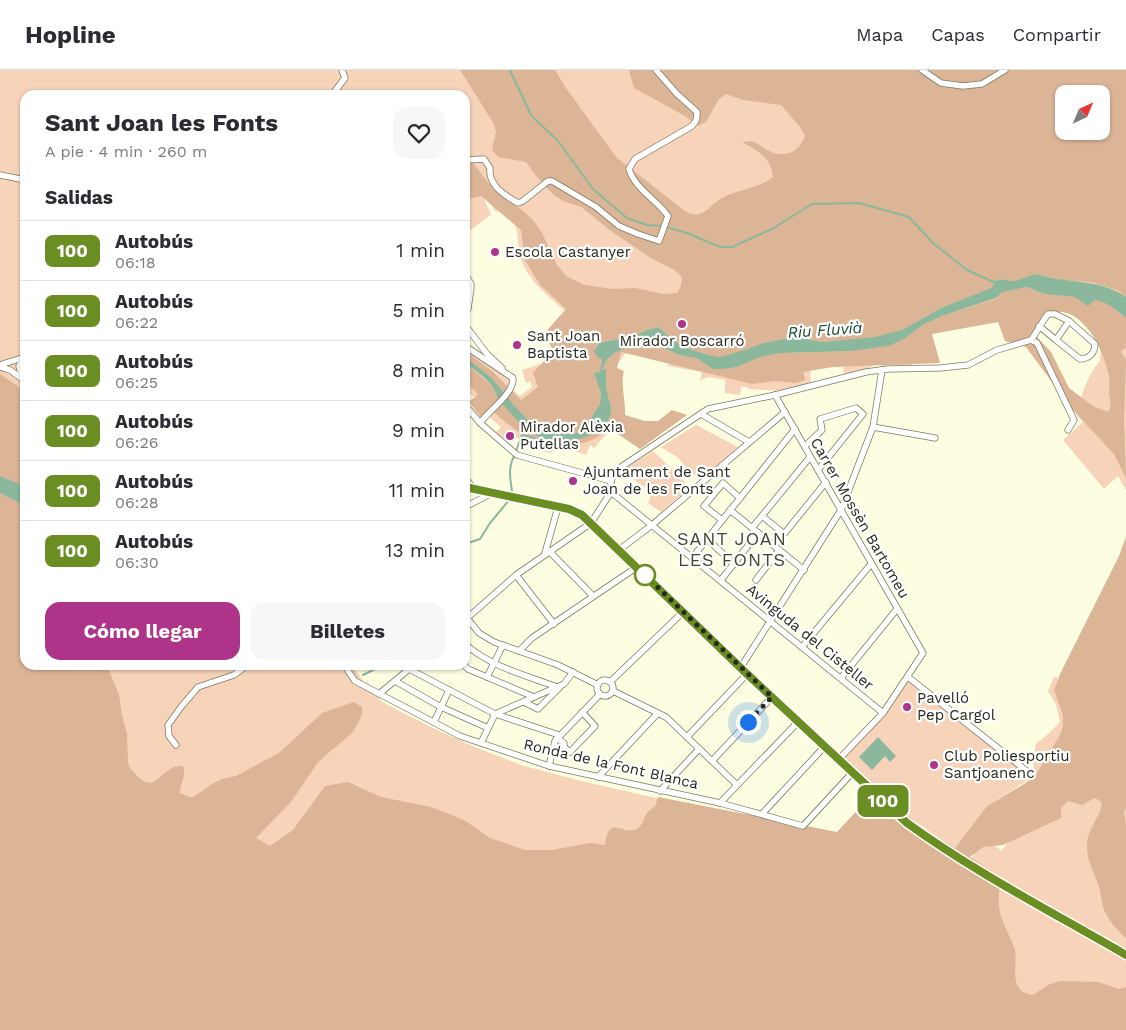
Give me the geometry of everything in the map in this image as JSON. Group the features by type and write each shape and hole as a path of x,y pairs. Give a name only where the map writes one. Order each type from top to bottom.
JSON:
{"street":[{"path":"336,90 345,78 342,70"},
{"path":"470,160 484,159 490,168 489,176 492,184 511,199 518,202 522,201 548,181 552,181 596,208 619,226 659,241 668,216 664,209 652,200 639,185 631,175 629,168 635,159 697,122 697,112 677,94 656,70"},
{"path":"922,70 941,83 963,86 982,84 1005,70"},
{"path":"0,175 20,179"},
{"path":"470,282 470,295"},
{"path":"470,615 516,575 591,523 611,492 611,481 614,471 708,410 866,372 968,365 996,350 1030,340 1039,326 1048,314 1055,314 1069,321 1095,344 1095,349 1085,359 1080,359 1039,326"},
{"path":"1056,340 1069,321"},
{"path":"470,332 487,354 514,378 514,385 510,391 481,421"},
{"path":"1030,340 1036,343 1074,420 1068,430"},
{"path":"470,349 507,373"},
{"path":"0,366 20,358"},
{"path":"0,366 20,377"},
{"path":"740,667 771,622 841,510 873,427 882,370"},
{"name":"Carrer Mossèn Bartomeu","path":"775,395 923,653 908,677"},
{"path":"804,446 822,430 820,419 856,408 863,414 874,418"},
{"path":"470,410 517,455 611,481"},
{"path":"619,550 652,525 785,412"},
{"path":"701,414 749,442"},
{"path":"818,470 863,414"},
{"path":"873,427 935,438"},
{"path":"692,558 795,429"},
{"path":"752,528 810,457"},
{"path":"762,516 784,534 826,482"},
{"path":"722,520 704,506 710,498 723,483 740,498"},
{"path":"470,484 473,488"},
{"path":"470,487 569,509 582,515 747,674 907,823 935,844 1126,955"},
{"name":"Avinguda del Cisteller","path":"611,492 883,713"},
{"path":"470,504 492,493"},
{"path":"547,552 558,507"},
{"path":"730,510 804,570"},
{"path":"721,580 758,533"},
{"path":"707,539 734,564"},
{"path":"756,580 779,550"},
{"path":"547,552 593,596"},
{"path":"802,648 871,564"},
{"path":"519,651 532,638 637,567"},
{"path":"516,575 554,624"},
{"path":"840,678 897,609"},
{"path":"610,682 683,612"},
{"path":"470,623 479,633 504,645 573,672 598,685"},
{"path":"487,677 504,645"},
{"path":"470,648 479,656 494,664 557,687"},
{"path":"176,745 169,736 168,725 198,687 234,675 240,670"},
{"name":"Ronda de la Font Blanca","path":"348,670 355,681 460,736 549,766 720,803 803,826 852,773"},
{"path":"379,694 408,670"},
{"path":"417,670 449,690 495,714 558,737 564,743 564,747 570,752 595,726 582,712"},
{"path":"470,670 534,697"},
{"path":"524,702 538,708 564,684 573,672"},
{"path":"687,737 747,674"},
{"path":"838,760 883,713 908,677 1028,772"},
{"path":"598,685 606,680 613,686 613,691"},
{"path":"395,681 441,707 488,728"},
{"path":"481,743 495,714 564,684"},
{"path":"598,685 600,694"},
{"path":"434,722 449,690"},
{"path":"600,694 604,696 609,695 613,691"},
{"path":"613,691 666,717 737,784"},
{"path":"549,766 558,737 600,694"},
{"path":"712,761 772,697"},
{"path":"510,719 514,706"},
{"path":"598,777 658,713"},
{"path":"720,803 798,722"},
{"path":"762,814 825,746"},
{"path":"554,747 560,750 564,747"},
{"path":"660,791 699,749"}],"shaded area":[{"path":"0,70 1126,70 1126,490 1118,476 1104,489 1063,440 1083,422 1076,414 1088,379 1100,361 1101,346 1098,340 1072,312 1013,302 910,342 912,366 883,366 873,363 870,369 844,376 843,366 810,363 811,384 783,391 741,387 740,395 725,393 725,380 709,377 700,380 702,372 668,366 670,355 626,352 617,365 620,412 610,430 594,448 590,445 586,455 569,449 553,447 552,453 530,449 531,446 525,445 525,443 504,429 513,437 509,442 496,432 501,427 488,416 486,410 475,396 473,397 470,394 470,351 506,376 510,381 511,388 520,396 532,387 530,381 526,383 522,370 553,360 565,336 552,325 565,311 541,290 531,278 520,257 517,231 512,219 506,213 495,211 471,169 491,215 470,230 470,90 20,90 20,670 356,670 371,692 384,703 477,748 521,765 581,781 800,831 963,873 974,855 964,849 1023,789 1028,780 987,806 955,848 914,821 841,757 883,713 908,677 1028,772 1029,778 1034,768 1033,761 1036,744 1060,722 1056,704 1048,691 1054,677 1057,677 1060,688 1126,652 1126,1030 0,1030","holes":["1012,835 1002,851 987,840"]},
{"path":"460,70 555,70 616,157 683,209 689,213 696,214 706,211 722,198 761,184 773,177 770,165 763,155 742,142 754,142 773,153 785,154 799,147 805,136 800,127 781,105 743,100 726,94 719,99 706,122 698,126 685,116 634,88 629,70 1126,70 1126,297 1117,290 1091,282 1065,280 1035,274 1015,281 997,279 991,288 941,308 902,330 875,338 823,342 800,336 763,343 748,350 720,357 687,348 676,342 658,327 597,345 594,351 602,359 600,372 594,373 601,394 600,404 584,429 570,434 549,429 529,421 492,378 470,361 470,355 492,371 521,400 538,387 533,373 553,351 545,333 566,309 540,285 525,260 521,230 481,196 470,199 470,159 494,190 533,220 542,233 557,265 566,276 584,285 613,289 635,288 663,294 677,293 681,286 682,277 674,270 651,258 611,231 581,207 555,196 526,162 498,157 492,150 496,132 494,124"},
{"path":"1035,274 1112,289 1126,297 1126,318 1112,307 1100,301 1095,300 1088,306 1075,297 1044,294 1027,287 1003,292 996,298 942,316 924,324 904,339 889,346 852,351 781,353 760,357 737,367 713,369 696,358 679,355 654,343 634,344 613,354 606,361 602,370 606,369 607,392 611,407 611,413 606,423 593,434 568,441 545,439 525,428 507,410 488,382 470,367 470,361 492,378 529,421 549,429 570,434 584,429 600,404 601,394 594,373 600,372 602,359 597,357 594,351 599,343 636,335 658,327 676,342 687,348 720,357 763,343 800,336 823,342 875,337 902,330 941,308 991,288 997,279 1015,281"},
{"path":"1027,287 1044,294 1075,297 1088,305 1095,300 1100,301 1115,309 1126,318 1126,344 1124,345 1126,348 1121,351 1126,360 1124,419 1126,478 1114,454 1072,409 1026,347 1005,341 998,322 932,334 940,363 833,367 803,372 805,380 796,383 776,381 752,384 621,352 617,368 624,371 625,415 645,421 658,421 672,410 687,415 640,449 609,428 594,439 584,443 552,446 543,444 518,432 491,409 481,418 470,403 478,394 470,386 470,367 491,385 514,417 531,432 587,436 601,428 610,418 611,407 607,393 606,369 601,371 606,361 613,354 634,344 654,343 679,355 696,358 713,369 724,369 737,367 760,357 781,353 852,351 889,346 904,339 924,324 942,316 996,299 1003,292","holes":["1056,312 1066,313 1076,318 1092,334 1107,367 1110,405 1108,412 1093,406 1069,388 1051,352 1036,336 1048,317"]},
{"path":"0,374 20,388 20,484 0,476"},
{"path":"696,425 738,447 699,480 677,457 661,447"},
{"path":"653,451 690,487 661,512 648,503 652,492 621,471"},
{"path":"0,476 20,484 20,503 0,493"},
{"path":"0,493 20,503 20,670 109,670 119,695 127,734 128,762 130,768 145,782 152,783 171,769 183,766 184,772 180,793 192,798 212,784 222,779 236,776 279,753 322,713 354,702 362,707 362,715 353,732 318,762 291,802 256,838 270,846 293,830 325,786 348,782 381,797 431,807 464,820 490,838 525,850 552,850 590,843 605,845 607,835 613,828 632,830 638,828 648,812 655,807 658,797 837,832 878,788 917,824 955,848 987,806 1034,778 1060,735 1063,726 1063,715 1054,690 1060,674 1119,556 1126,537 1126,808 1124,812 1126,825 1126,938 1113,924 1103,907 1099,887 1088,854 1088,838 1101,808 1102,803 1099,800 1094,798 1082,805 1068,801 1061,808 1061,818 1003,845 983,847 970,857 1001,878 1000,912 1015,950 1015,977 1020,989 1025,993 1033,995 1048,985 1060,981 1098,982 1119,989 1126,987 1126,1030 0,1030"},
{"path":"878,737 896,756 890,762 885,756 872,770 859,757"}],"waterway":[{"path":"510,70 531,115 558,141 593,189 627,218 647,225 662,226"},
{"path":"666,227 687,233 720,247 732,247 772,229 812,204 859,203 909,217 933,243 967,270 996,283"},
{"path":"516,451 522,435 541,440 546,439"},
{"path":"512,491 510,469 514,456"},
{"path":"470,542 480,539 490,523 510,499"},
{"path":"363,675 373,670"}],"bus line":[{"name":"100","path":"470,488 569,509 582,515 747,674 907,823 935,844 1126,955"}],"place":[{"name":"Escola Castanyer","path":"495,252"},
{"name":"Mirador Boscarró","path":"682,324"},
{"name":"Sant Joan Baptista","path":"517,345"},
{"name":"Mirador Alèxia Putellas","path":"510,436"},
{"name":"Ajuntament de Sant Joan de les Fonts","path":"573,481"},
{"name":"Pavelló Pep Cargol","path":"907,707"},
{"name":"Club Poliesportiu Santjoanenc","path":"934,765"}],"district":[{"name":"SANT JOAN LES FONTS","path":"732,548"}],"route":[{"path":"645,575 772,697 748,722"}],"water label":[{"name":"Riu Fluvià","path":"825,330"}]}
